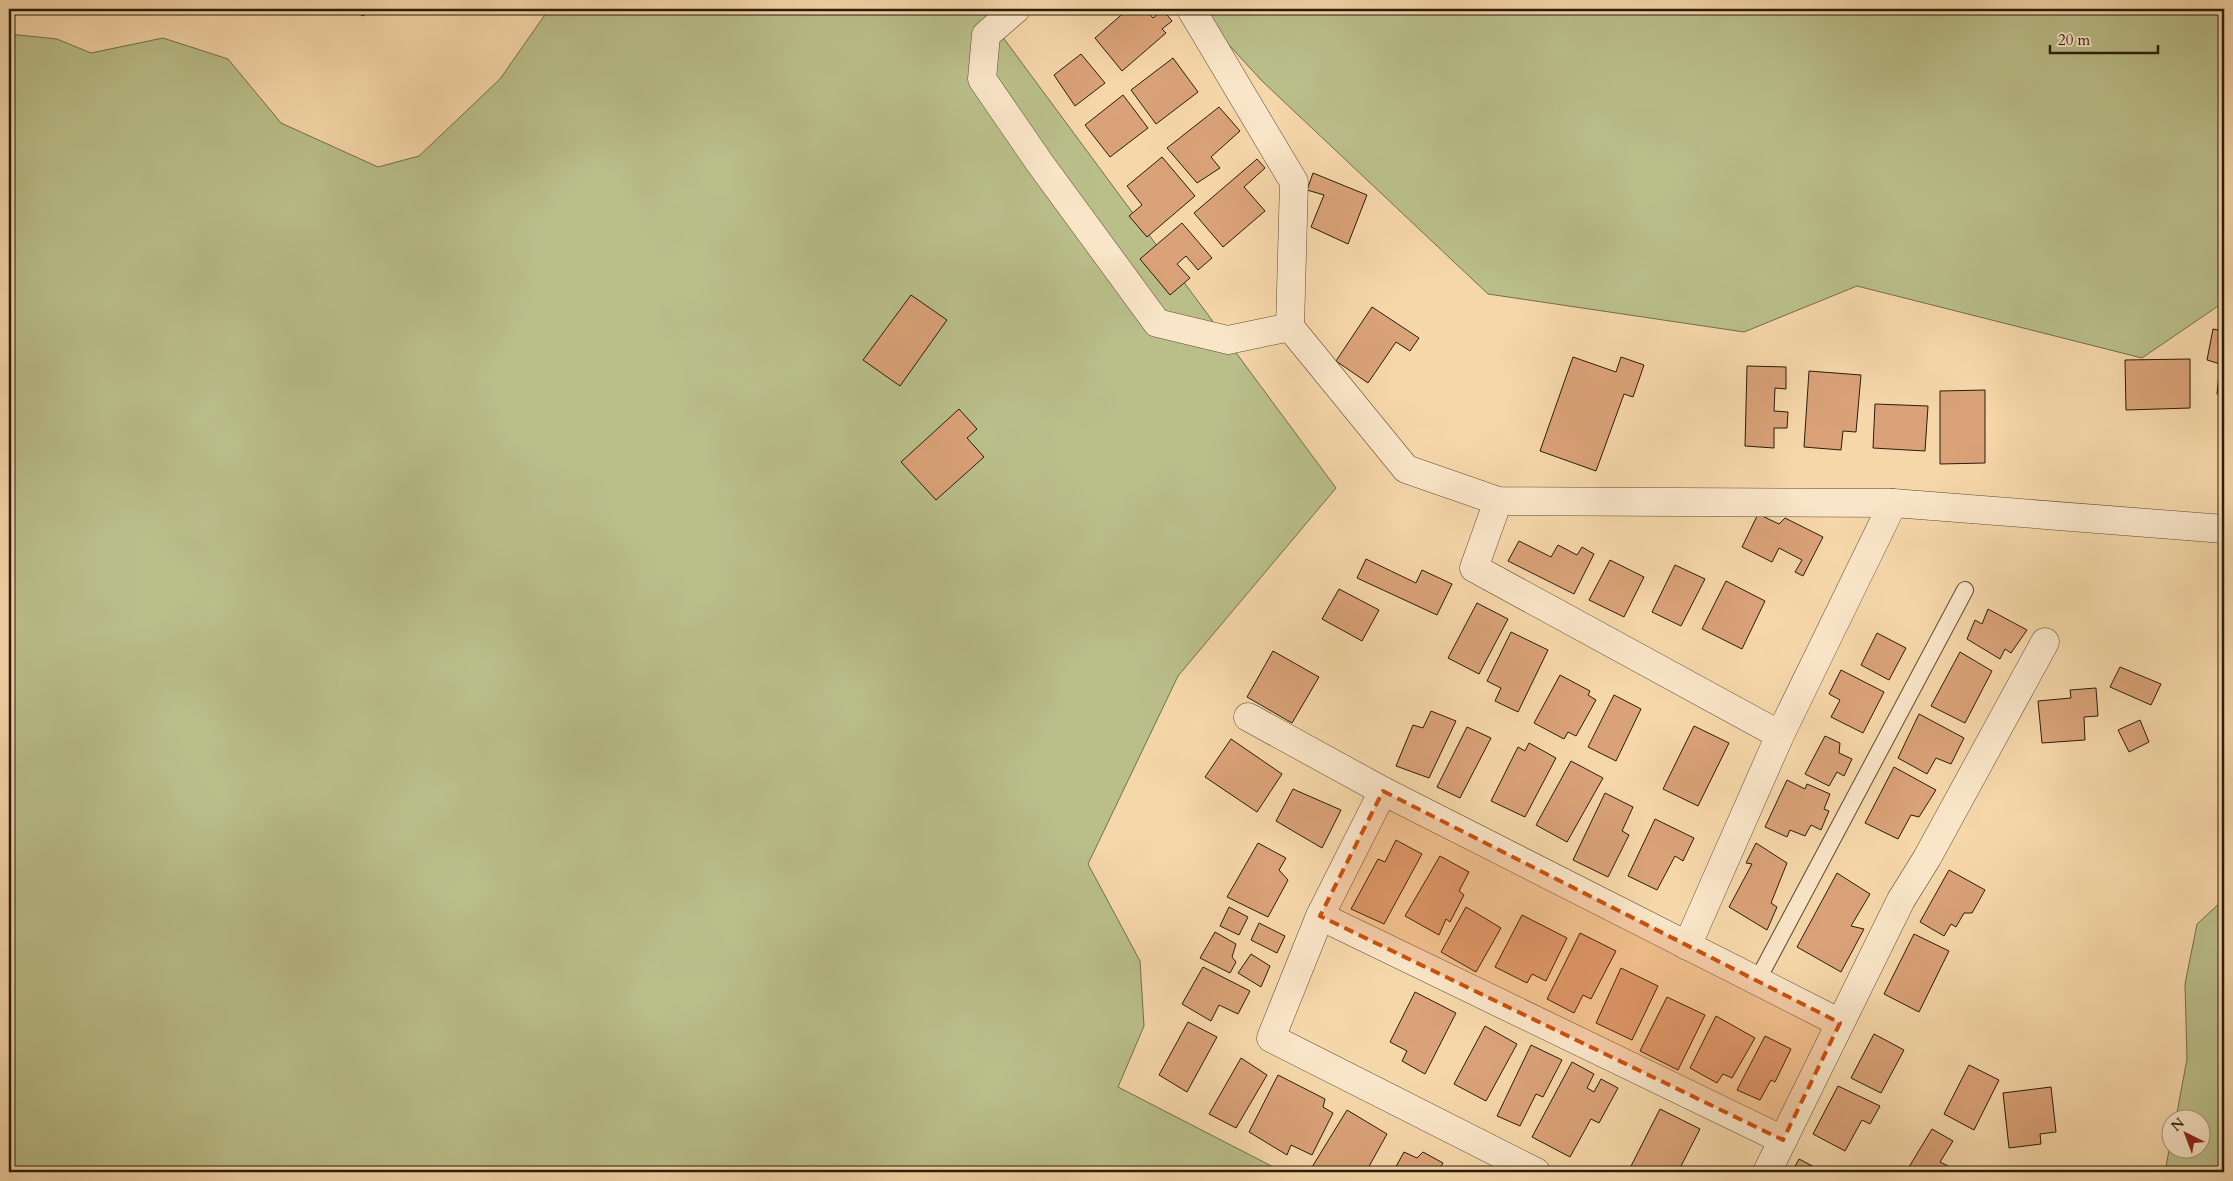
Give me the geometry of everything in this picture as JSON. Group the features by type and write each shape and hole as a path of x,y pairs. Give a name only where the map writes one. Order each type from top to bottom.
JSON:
{"street":[{"path":"1016,9 986,35 982,79 1039,162 1157,323 1228,340 1290,327"},
{"path":"1191,9 1294,182 1290,327 1406,469 1498,500 1894,503 2224,529"},
{"path":"1498,500 1474,568 1780,735"},
{"path":"1686,946 1780,735 1894,503"},
{"path":"1767,1172 1901,900 1927,858 2045,642"},
{"path":"1248,717 1383,791 1840,1023"},
{"path":"1383,791 1320,916 1271,1038 1536,1172"},
{"path":"1320,916 1783,1140"}],"lane":[{"path":"1757,981 1965,590"}],"highlighted area":[{"path":"1383,791 1840,1023 1783,1140 1320,916"}],"green space":[{"path":"549,9 982,9 1336,488 1178,676 1088,864 1140,961 1144,1026 1118,1087 1283,1172 9,1172 9,34 57,39 91,53 163,38 228,59 281,123 378,167 419,156 500,79"},
{"path":"1196,9 2224,9 2224,302 2142,358 1857,286 1744,332 1488,294 1262,81"},
{"path":"2224,869 2224,1172 2165,1172 2168,1158 2210,1158 2210,1108 2178,1108 2187,1059 2185,984 2197,924 2223,900"}],"building":[{"path":"359,9 378,9 362,16"},
{"path":"1128,9 1145,9 1153,18 1163,10 1172,21 1162,29 1166,33 1122,71 1095,38"},
{"path":"1081,54 1105,83 1075,106 1054,75"},
{"path":"1173,58 1198,92 1156,124 1131,90"},
{"path":"1123,95 1148,128 1110,157 1085,125"},
{"path":"1219,107 1240,131 1211,157 1220,168 1197,183 1167,148"},
{"path":"1162,157 1195,196 1147,237 1129,216 1142,205 1127,186"},
{"path":"1257,159 1265,168 1244,187 1265,211 1223,247 1194,213"},
{"path":"1313,173 1367,195 1348,244 1311,227 1324,195 1307,190"},
{"path":"1182,223 1212,258 1198,270 1186,256 1177,264 1190,278 1170,295 1140,259"},
{"path":"911,295 947,320 900,386 863,360"},
{"path":"1372,307 1419,338 1410,351 1396,342 1368,383 1336,361"},
{"path":"2213,329 2224,331 2224,395 2217,394 2220,364 2207,360"},
{"path":"1573,357 1616,372 1621,357 1644,365 1633,397 1624,394 1596,471 1540,451"},
{"path":"2190,359 2190,408 2126,410 2125,360"},
{"path":"1747,366 1786,367 1786,389 1775,388 1774,411 1788,412 1787,428 1774,428 1774,448 1745,446"},
{"path":"1809,371 1861,375 1856,432 1843,431 1841,450 1804,447"},
{"path":"1985,390 1985,463 1940,464 1940,391"},
{"path":"1875,404 1928,406 1925,451 1873,448"},
{"path":"959,409 977,429 967,438 984,457 936,500 901,462"},
{"path":"1758,514 1779,524 1785,518 1823,537 1803,576 1795,572 1802,560 1779,548 1772,562 1742,547"},
{"path":"1519,541 1551,557 1558,545 1577,555 1582,547 1594,554 1574,594 1508,561"},
{"path":"1366,559 1416,583 1422,570 1452,584 1437,615 1357,578"},
{"path":"1610,560 1644,577 1624,617 1589,600"},
{"path":"1675,565 1705,579 1681,626 1652,612"},
{"path":"1726,581 1765,601 1742,649 1702,629"},
{"path":"1339,589 1379,610 1362,641 1322,619"},
{"path":"1477,603 1508,619 1479,674 1448,658"},
{"path":"1988,609 2027,630 2011,653 2005,649 2000,659 1967,639 1975,620 1982,624"},
{"path":"1511,632 1548,650 1518,712 1495,701 1501,688 1487,681"},
{"path":"1877,633 1906,648 1889,680 1861,665"},
{"path":"1273,651 1319,677 1292,723 1247,697"},
{"path":"1960,652 1992,671 1965,723 1931,706"},
{"path":"2120,667 2161,684 2151,705 2110,687"},
{"path":"1841,670 1884,692 1863,733 1831,717 1840,700 1829,694"},
{"path":"1560,675 1590,691 1588,695 1596,700 1576,736 1568,732 1564,739 1534,723"},
{"path":"2096,688 2098,716 2084,717 2085,740 2042,743 2038,701 2071,698 2070,690"},
{"path":"1614,695 1641,709 1616,761 1588,747"},
{"path":"1431,711 1456,721 1429,778 1396,766 1413,725 1423,728"},
{"path":"1919,714 1964,738 1951,764 1936,758 1927,774 1898,758"},
{"path":"2140,720 2149,742 2129,752 2118,730"},
{"path":"1694,726 1729,743 1698,806 1663,789"},
{"path":"1467,727 1491,738 1460,798 1437,787"},
{"path":"1825,736 1840,743 1839,753 1852,759 1844,776 1837,772 1829,786 1805,774"},
{"path":"1231,739 1282,774 1257,812 1205,777"},
{"path":"1529,743 1556,758 1525,817 1491,801 1518,747 1525,751"},
{"path":"1571,761 1603,778 1567,842 1536,825"},
{"path":"1894,767 1936,790 1919,817 1911,815 1898,839 1865,823"},
{"path":"1787,780 1805,789 1807,784 1830,794 1824,809 1829,811 1821,830 1811,825 1805,836 1790,830 1787,837 1765,827"},
{"path":"1293,789 1341,810 1322,848 1276,821"},
{"path":"1605,793 1633,807 1622,831 1629,835 1608,877 1573,860"},
{"path":"1655,819 1694,838 1683,861 1675,856 1657,890 1628,876"},
{"path":"1396,840 1422,854 1384,924 1351,909 1378,859 1385,862"},
{"path":"1258,843 1286,858 1279,870 1288,880 1268,917 1227,897"},
{"path":"1756,843 1787,863 1771,903 1777,907 1767,930 1729,907 1752,864 1746,863"},
{"path":"1440,856 1469,872 1459,891 1464,895 1450,922 1446,919 1439,935 1405,916"},
{"path":"1949,870 1985,890 1972,913 1964,913 1956,927 1951,924 1944,936 1920,922"},
{"path":"1837,873 1870,894 1851,926 1864,929 1841,972 1797,947"},
{"path":"1229,907 1248,917 1239,935 1220,926"},
{"path":"1466,907 1501,928 1476,972 1441,952"},
{"path":"1522,915 1567,938 1546,981 1532,974 1527,983 1495,967"},
{"path":"1259,923 1285,936 1277,953 1251,940"},
{"path":"1215,932 1236,944 1232,957 1236,962 1230,973 1200,958"},
{"path":"1580,933 1616,951 1591,999 1583,995 1574,1013 1547,999"},
{"path":"1914,934 1949,951 1919,1012 1884,994"},
{"path":"1251,954 1270,966 1261,987 1238,973"},
{"path":"1203,967 1250,991 1238,1014 1219,1005 1211,1021 1182,1004"},
{"path":"1621,968 1658,986 1632,1040 1596,1023"},
{"path":"1415,992 1456,1013 1425,1074 1402,1061 1407,1051 1390,1042"},
{"path":"1667,997 1705,1015 1678,1070 1640,1051"},
{"path":"1716,1016 1755,1038 1732,1078 1723,1074 1717,1083 1690,1068"},
{"path":"1188,1022 1217,1037 1187,1092 1159,1075"},
{"path":"1485,1026 1517,1044 1486,1101 1454,1084"},
{"path":"1874,1034 1904,1050 1881,1093 1851,1078"},
{"path":"1765,1036 1791,1049 1775,1082 1771,1080 1760,1100 1737,1090"},
{"path":"1531,1045 1562,1060 1543,1097 1536,1094 1520,1126 1497,1116"},
{"path":"1241,1058 1267,1075 1236,1128 1209,1114"},
{"path":"1572,1062 1594,1074 1587,1088 1594,1092 1601,1079 1618,1088 1599,1123 1591,1119 1570,1157 1532,1137"},
{"path":"1969,1065 1999,1080 1974,1130 1944,1114"},
{"path":"1278,1075 1325,1099 1323,1107 1333,1113 1312,1155 1291,1145 1287,1155 1249,1132"},
{"path":"1838,1086 1880,1106 1870,1124 1862,1120 1845,1151 1813,1134"},
{"path":"2051,1087 2056,1132 2040,1134 2041,1144 2009,1148 2003,1093"},
{"path":"1660,1109 1700,1129 1678,1172 1628,1172"},
{"path":"1347,1110 1387,1134 1367,1170 1371,1172 1309,1172"},
{"path":"1932,1129 1953,1141 1940,1162 1950,1167 1947,1172 1919,1172 1909,1167"},
{"path":"1404,1152 1417,1158 1423,1152 1443,1163 1438,1172 1393,1172"},
{"path":"1799,1159 1824,1172 1792,1172"}]}
